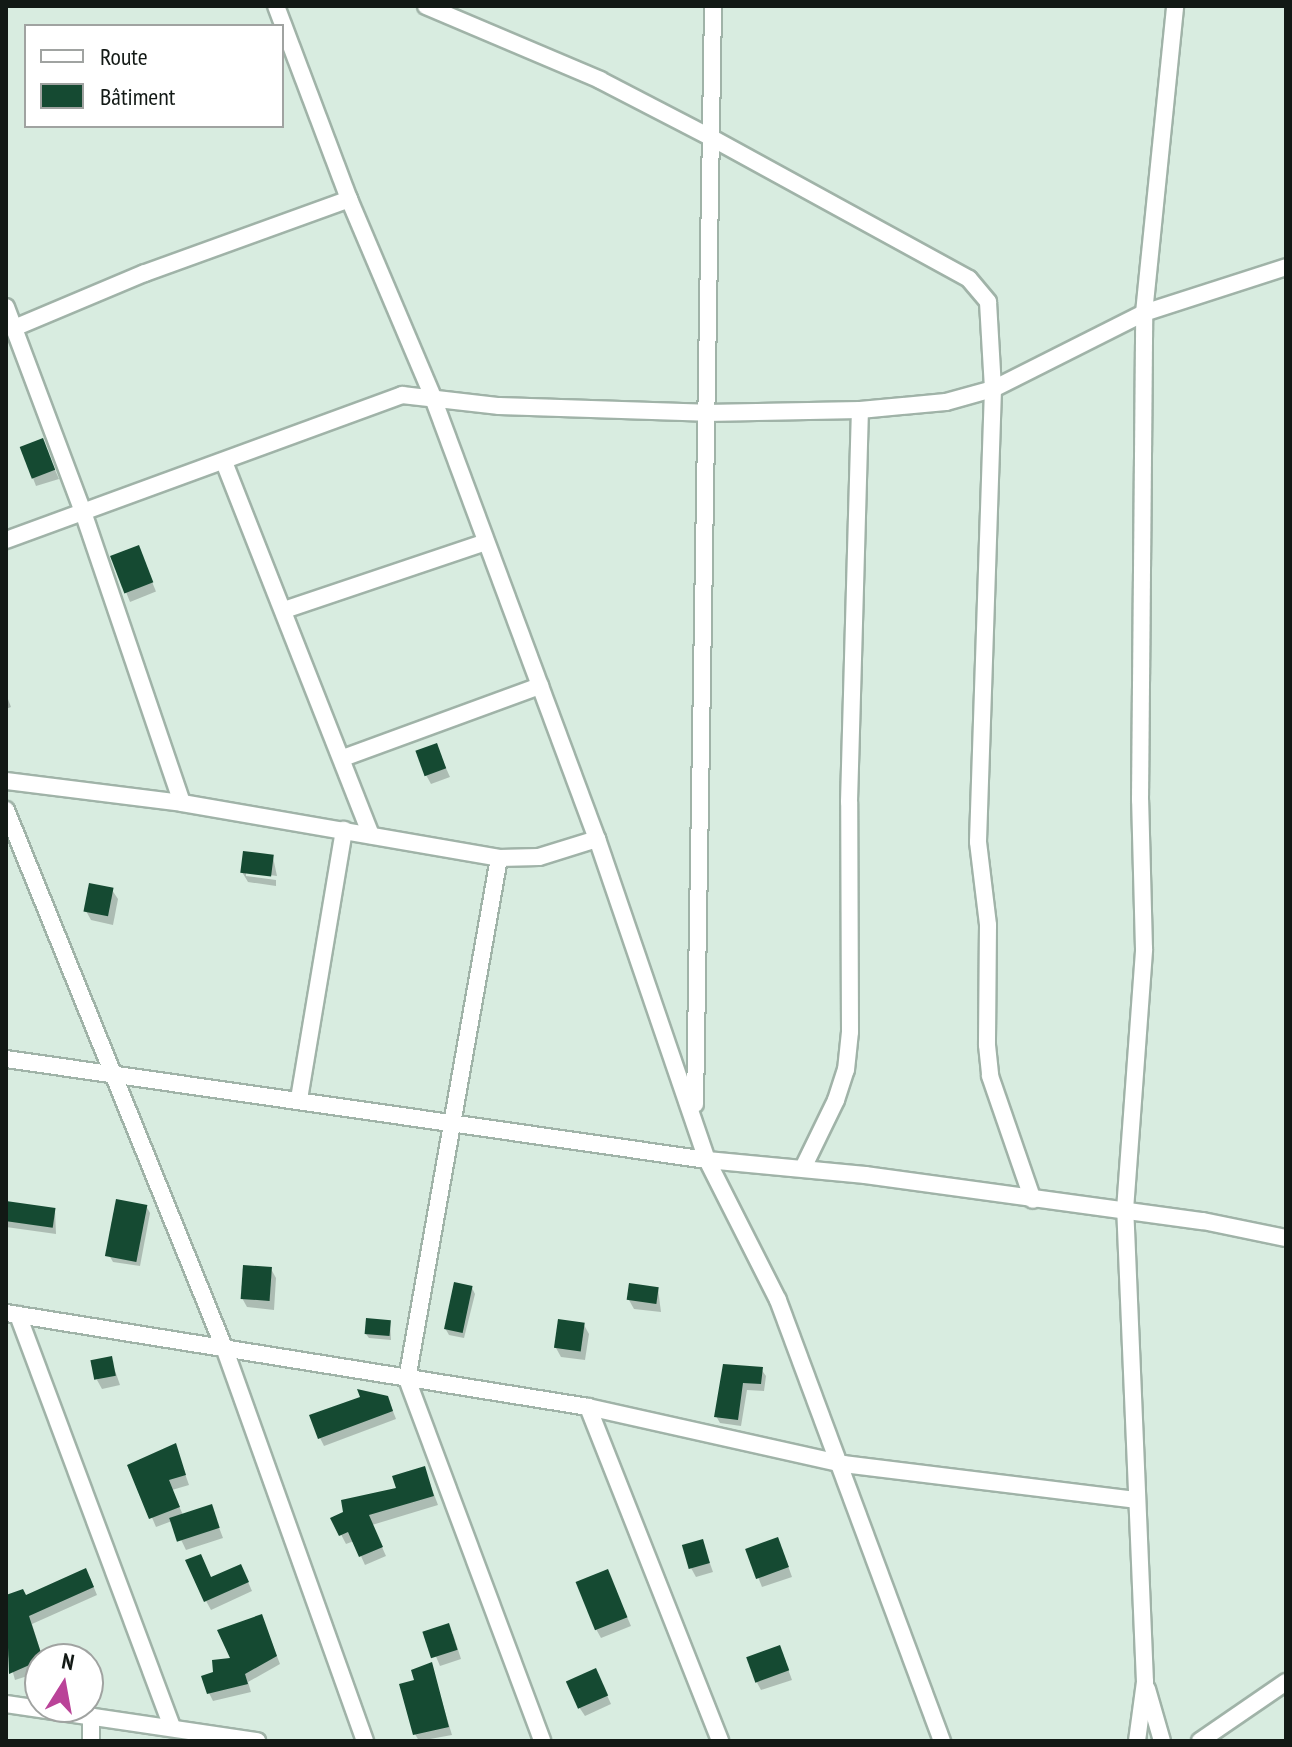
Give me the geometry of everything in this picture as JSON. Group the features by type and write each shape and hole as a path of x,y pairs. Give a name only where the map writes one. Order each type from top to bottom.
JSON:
{"street":[{"path":"426,6 600,80 710,137 969,279 988,302 993,389 978,842 988,925 987,1045 990,1076 1033,1200"},
{"path":"695,1122 713,6"},
{"path":"1137,1741 1145,1682 1125,1210 1144,979 1144,313 1175,6"},
{"path":"284,27 349,199 433,397 597,839 707,1160 756,1251 843,1464 942,1741"},
{"path":"14,328 145,273 349,199"},
{"path":"6,540 224,462 387,398 433,397 499,406 706,413 860,410 946,402 993,389 1144,313 1286,267"},
{"path":"6,307 83,512 182,803"},
{"path":"803,1168 841,1085 850,1032 849,802 860,410"},
{"path":"224,462 371,835"},
{"path":"284,610 486,542"},
{"path":"343,758 540,686"},
{"path":"6,781 182,803 499,858 539,857 597,839"},
{"path":"6,810 225,1350 365,1741"},
{"path":"299,1099 344,830"},
{"path":"499,858 407,1379 542,1741"},
{"path":"6,1059 114,1077 299,1099 707,1160 803,1168 1125,1210 1286,1238"},
{"path":"12,1314 588,1407 843,1464 1136,1500"},
{"path":"12,1314 172,1727"},
{"path":"588,1407 720,1741"},
{"path":"1145,1682 1162,1741"},
{"path":"1200,1741 1286,1682"},
{"path":"104,1718 257,1741"}],"building":[{"path":"43,438 55,470 32,479 20,447"},
{"path":"139,545 153,582 124,593 110,556"},
{"path":"437,743 446,768 425,776 415,751"},
{"path":"243,851 274,855 271,877 240,873"},
{"path":"89,883 114,888 108,916 83,911"},
{"path":"116,1199 147,1205 136,1262 105,1256"},
{"path":"6,1201 56,1208 53,1228 6,1221"},
{"path":"243,1265 272,1267 270,1301 241,1299"},
{"path":"454,1282 473,1286 463,1333 444,1329"},
{"path":"629,1283 659,1287 656,1304 627,1300"},
{"path":"366,1318 391,1320 390,1336 365,1334"},
{"path":"558,1319 585,1323 581,1351 554,1348"},
{"path":"112,1356 116,1376 94,1380 90,1360"},
{"path":"723,1364 763,1367 761,1384 743,1383 738,1420 714,1417"},
{"path":"357,1389 388,1396 393,1411 318,1439 309,1415 360,1397"},
{"path":"176,1443 186,1475 169,1480 180,1507 149,1519 127,1465"},
{"path":"425,1466 434,1496 369,1515 383,1547 359,1557 348,1532 339,1536 330,1518 343,1512 341,1500 396,1488 392,1476"},
{"path":"212,1504 220,1528 177,1542 169,1518"},
{"path":"778,1537 789,1567 756,1579 745,1549"},
{"path":"703,1539 710,1563 689,1569 682,1545"},
{"path":"201,1554 211,1577 241,1564 249,1582 204,1602 185,1560"},
{"path":"86,1568 94,1587 29,1616 38,1643 24,1643 24,1667 9,1674 6,1595 23,1589 26,1595"},
{"path":"608,1569 627,1617 595,1630 576,1582"},
{"path":"262,1614 277,1656 245,1674 248,1684 207,1694 201,1676 213,1672 212,1660 230,1658 217,1630"},
{"path":"449,1623 458,1650 431,1658 422,1632"},
{"path":"780,1645 789,1670 755,1683 746,1657"},
{"path":"432,1662 449,1727 413,1735 399,1684 414,1680 411,1670"},
{"path":"596,1668 608,1695 578,1709 566,1681"}]}
